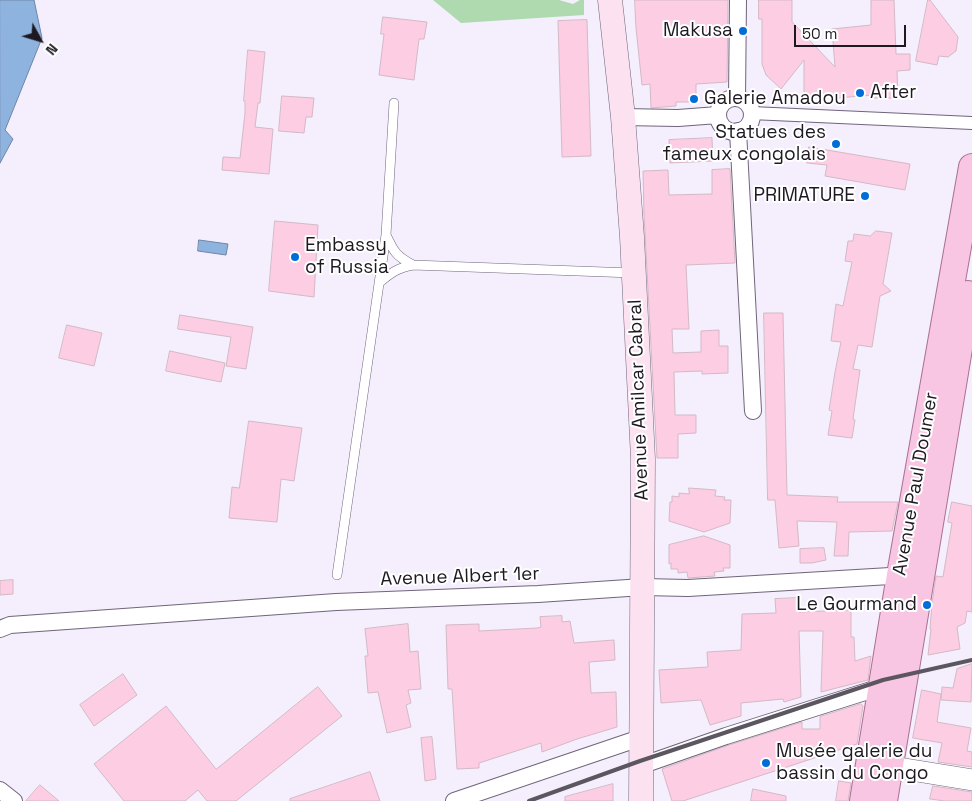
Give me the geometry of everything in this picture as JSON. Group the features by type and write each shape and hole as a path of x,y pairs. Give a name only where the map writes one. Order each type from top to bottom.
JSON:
{"main road":[{"name":"Avenue Amilcar Cabral","path":"610,0 622,117 634,274 643,459 640,801"},
{"name":"Avenue Paul Doumer","path":"863,801 879,765 893,684 956,305 972,167"},
{"name":"Avenue Paul Doumer","path":"956,305 972,268"},
{"name":"Avenue Paul Doumer","path":"879,765 884,801"}],"street":[{"path":"737,98 738,0"},
{"path":"730,98 744,100 748,104 751,113 752,117 749,124 738,131 732,132 726,130 721,125 718,115 720,106 730,98"},
{"path":"751,113 972,123"},
{"path":"622,117 678,118 718,115"},
{"path":"738,131 754,411"},
{"name":"Avenue Albert 1er","path":"0,630 10,625 336,602 538,594 643,587 688,588 911,575"},
{"path":"640,766 726,736 893,684"},
{"path":"454,801 640,738"},
{"path":"879,765 972,780"},
{"path":"0,790 14,801"}],"lane":[{"path":"337,575 386,235 394,103"},
{"path":"386,235 393,250 403,260 413,265"},
{"path":"380,282 400,268 413,265 634,274"}],"green space":[{"path":"433,0 559,0 573,4 584,0 584,15 461,23"}],"water":[{"path":"0,0 34,0 42,38 5,130 13,139 0,163"},
{"path":"199,240 228,244 226,255 198,251"}],"building":[{"path":"635,0 728,0 727,82 696,84 696,102 676,102 676,106 651,108 650,84 642,85"},
{"path":"759,0 792,0 792,22 835,67 832,29 871,25 871,0 894,0 896,54 910,54 910,70 897,71 898,98 873,98 873,95 837,98 837,95 804,95 804,60 781,89 766,75 762,64 762,19 759,19"},
{"path":"928,0 930,0 958,37 956,51 948,57 939,56 937,65 916,61"},
{"path":"383,17 427,22 424,39 419,39 414,80 379,75 384,34 381,34"},
{"path":"587,20 591,156 562,157 558,21"},
{"path":"248,50 265,52 260,103 258,103 255,127 273,129 269,174 222,170 223,157 240,158 245,113 244,101"},
{"path":"282,96 314,98 312,117 306,117 304,133 279,131"},
{"path":"712,138 713,161 670,163 669,140"},
{"path":"809,147 910,164 905,190 825,176 827,165 807,163"},
{"path":"730,169 735,263 686,265 689,329 672,329 673,353 701,352 701,331 719,330 719,346 728,346 728,373 702,374 702,371 674,372 675,415 696,415 696,433 678,434 678,458 657,458 643,171 668,170 669,195 712,194 712,170"},
{"path":"275,221 318,225 314,297 269,291"},
{"path":"876,231 892,233 883,284 891,291 880,296 872,347 858,345 853,369 860,370 852,438 828,435 832,411 829,410 841,342 831,341 836,304 843,306 852,262 845,261 848,241 853,241 854,234 870,236"},
{"path":"764,313 783,313 787,495 838,497 837,502 898,502 892,531 849,532 848,556 834,556 837,522 797,521 799,546 779,548 775,500 768,500"},
{"path":"180,315 253,327 246,369 226,366 231,337 178,329"},
{"path":"67,325 102,333 94,366 59,358"},
{"path":"170,351 225,363 221,382 166,371"},
{"path":"249,421 302,428 294,481 281,479 277,522 229,518 232,487 239,488"},
{"path":"689,488 716,490 715,496 725,497 724,500 731,500 730,523 704,532 669,521 672,496 679,497 679,493 689,494"},
{"path":"952,502 972,506 972,612 967,611 965,623 957,627 960,649 928,655 936,576 943,577 952,523 948,522"},
{"path":"704,536 730,545 730,568 723,568 724,571 714,572 715,576 688,578 687,572 678,573 678,569 671,569 671,563 669,564 669,545"},
{"path":"824,548 826,560 800,563 800,549"},
{"path":"13,580 13,594 0,595 0,581"},
{"path":"798,598 799,612 851,610 851,637 854,637 855,661 871,656 868,680 821,692 823,631 799,631 801,697 784,702 783,699 741,703 741,716 710,725 701,700 661,703 659,670 708,667 707,652 741,650 742,614 776,613 775,599"},
{"path":"562,616 562,622 570,621 574,643 614,640 615,660 589,662 591,693 616,692 617,727 542,752 541,743 479,763 479,768 457,769 452,689 448,689 446,625 479,624 479,631 537,628 541,627 540,617"},
{"path":"408,624 410,652 418,651 421,689 408,690 411,703 406,705 411,727 387,733 378,692 368,693 365,656 368,656 365,629"},
{"path":"972,664 971,702 941,700 942,687 953,688 957,669"},
{"path":"123,674 137,695 94,726 80,705"},
{"path":"318,687 342,716 236,801 207,801 198,790 185,801 124,801 94,764 166,706 216,769"},
{"path":"922,690 941,694 937,722 971,728 967,751 972,752 972,767 938,762 942,743 913,738"},
{"path":"861,704 863,706 857,744 683,801 672,801 662,769 802,722 802,729 820,729 820,717"},
{"path":"432,737 436,779 425,781 421,738"},
{"path":"370,772 380,801 290,801 290,799"},
{"path":"839,781 851,783 848,801 836,801"},
{"path":"613,784 613,801 565,801 565,797"},
{"path":"40,785 59,801 26,801"},
{"path":"933,786 972,792 972,801 930,799"},
{"path":"753,789 786,796 786,801 751,801"}],"railway":[{"path":"529,801 640,761 883,680 972,660"}],"place":[{"name":"Makusa","path":"743,31"},
{"name":"After","path":"860,93"},
{"name":"Galerie Amadou","path":"694,99"},
{"name":"Statues des fameux congolais","path":"836,144"},
{"name":"PRIMATURE","path":"865,196"},
{"name":"Embassy of Russia","path":"295,257"},
{"name":"Le Gourmand","path":"927,605"},
{"name":"Musée galerie du bassin du Congo","path":"766,763"}]}
